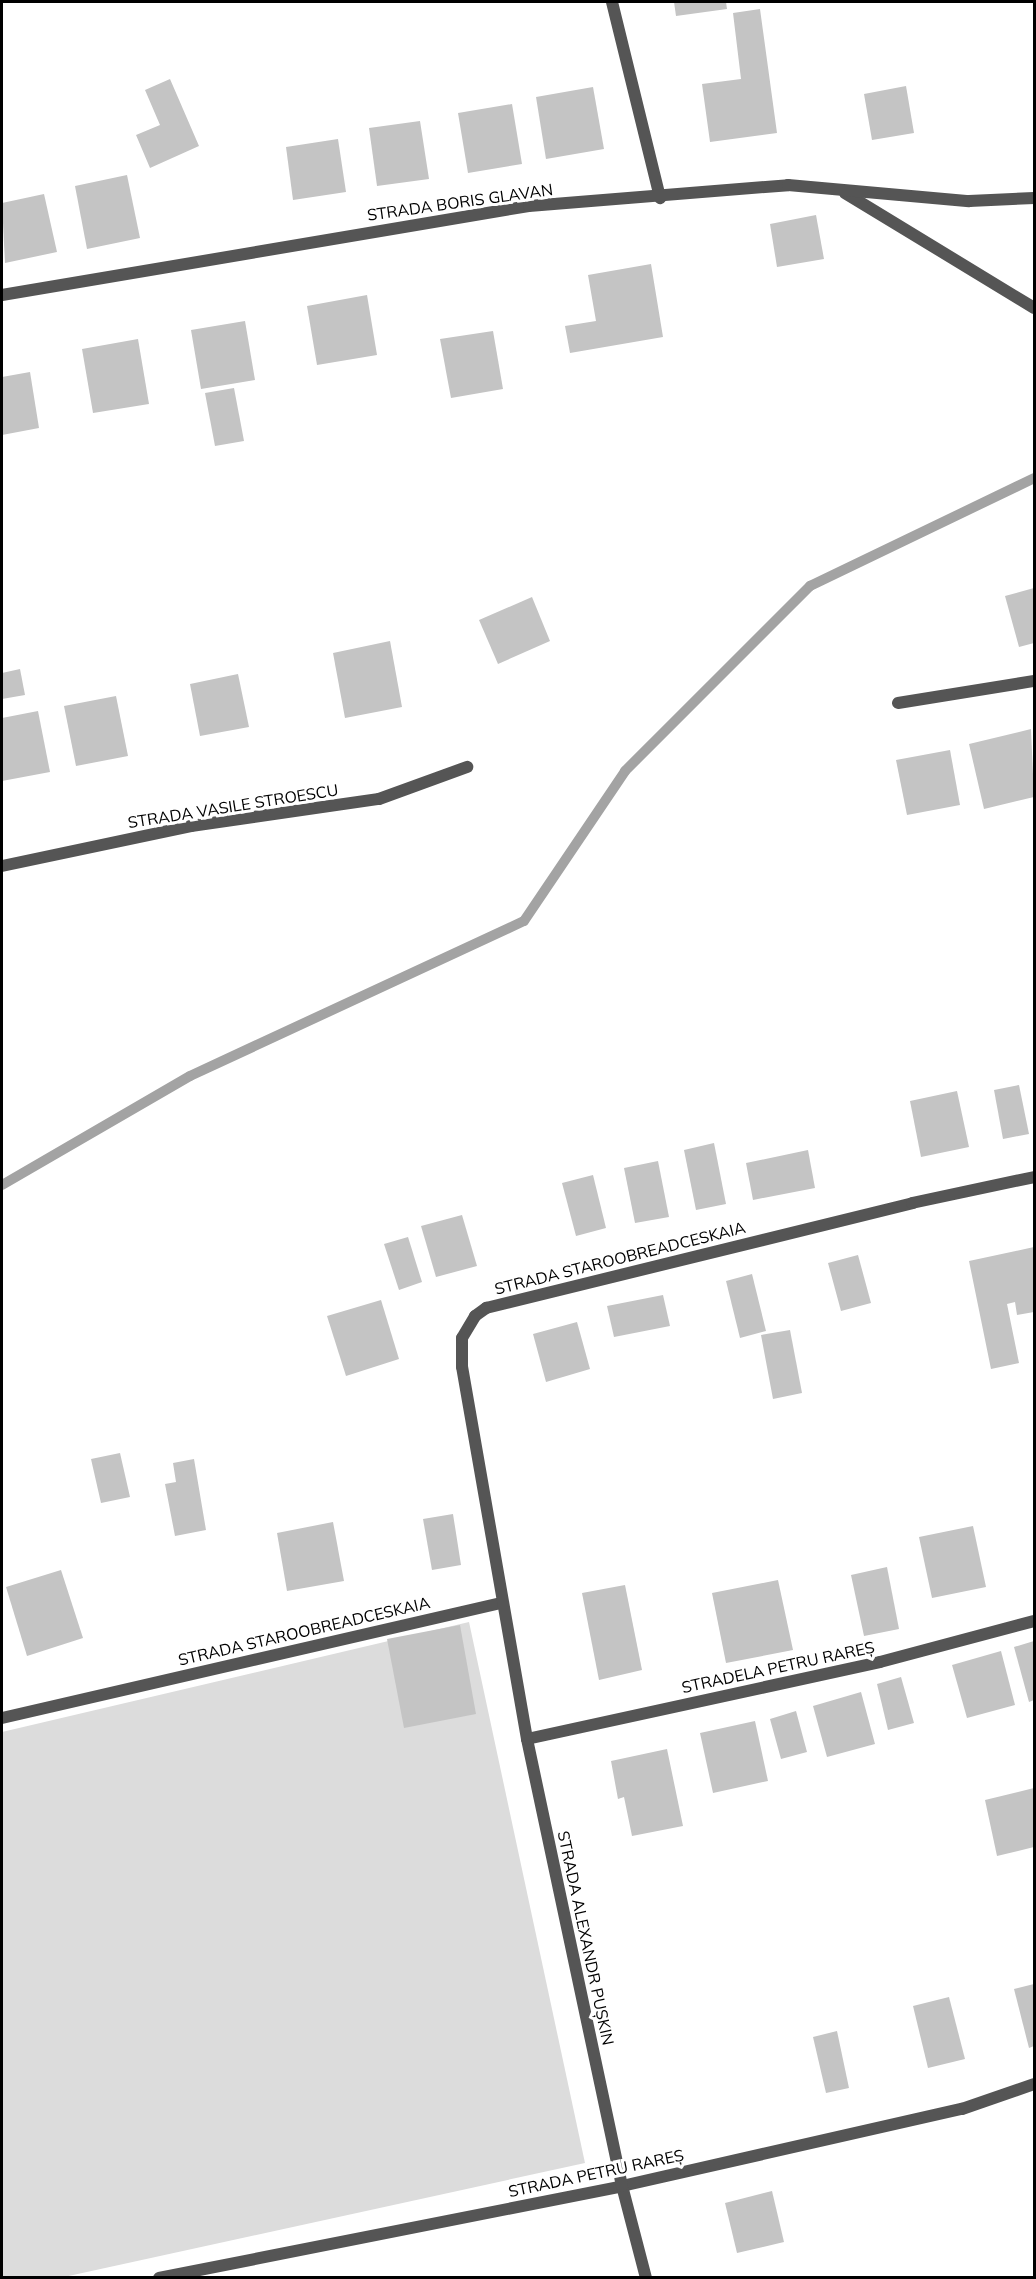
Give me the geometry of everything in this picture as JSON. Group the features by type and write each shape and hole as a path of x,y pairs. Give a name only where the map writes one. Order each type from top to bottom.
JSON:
{"street":[{"path":"612,2 660,198"},
{"name":"STRADA BORIS GLAVAN","path":"2,295 529,206 660,198 788,185 969,201 1035,198"},
{"path":"841,190 1035,308"},
{"path":"898,703 1035,681"},
{"name":"STRADA VASILE STROESCU","path":"2,866 191,826 379,799 467,767"},
{"name":"STRADA STAROOBREADCESKAIA","path":"2,1718 501,1603 460,1350 466,1328 486,1308 912,1203 1035,1177"},
{"name":"STRADA ALEXANDR PUȘKIN","path":"501,1603 527,1739 622,2186 646,2277"},
{"name":"STRADELA PETRU RAREȘ","path":"527,1739 880,1662 1035,1621"},
{"name":"STRADA PETRU RAREȘ","path":"159,2277 622,2186 962,2109 1035,2084"}],"shaded area":[{"path":"469,1622 585,2163 64,2277 2,2277 2,1732"}],"building":[{"path":"674,2 726,2 727,9 676,16"},
{"path":"760,9 777,133 710,142 702,84 741,79 733,13"},
{"path":"170,79 199,146 150,168 136,135 160,125 145,90"},
{"path":"906,86 914,133 872,140 864,94"},
{"path":"593,87 604,149 546,159 536,97"},
{"path":"512,104 522,164 468,173 458,113"},
{"path":"420,121 429,179 377,186 369,128"},
{"path":"338,139 346,192 293,200 286,147"},
{"path":"127,175 140,238 87,249 75,186"},
{"path":"44,194 57,252 5,263 2,203"},
{"path":"816,215 824,259 777,267 770,224"},
{"path":"651,264 663,337 570,353 565,326 596,321 588,275"},
{"path":"367,295 377,355 317,365 307,306"},
{"path":"245,321 255,380 201,389 191,330"},
{"path":"493,331 503,389 451,398 440,339"},
{"path":"138,339 149,404 93,413 82,349"},
{"path":"30,372 39,428 2,435 2,377"},
{"path":"234,388 244,441 215,446 205,393"},
{"path":"1034,588 1034,643 1019,647 1005,596"},
{"path":"532,597 550,641 498,664 479,620"},
{"path":"390,641 402,707 345,718 333,653"},
{"path":"20,669 25,695 2,699 2,673"},
{"path":"238,674 249,727 200,736 190,684"},
{"path":"116,696 128,756 76,766 64,706"},
{"path":"38,711 50,772 2,781 2,718"},
{"path":"1031,729 1034,797 984,809 969,744"},
{"path":"950,750 960,805 907,815 896,760"},
{"path":"1019,1085 1029,1134 1003,1139 994,1090"},
{"path":"957,1091 969,1147 921,1157 910,1101"},
{"path":"714,1143 726,1204 696,1210 684,1150"},
{"path":"808,1150 815,1188 753,1200 746,1163"},
{"path":"658,1161 669,1217 635,1223 624,1168"},
{"path":"593,1175 606,1228 576,1236 562,1183"},
{"path":"462,1215 477,1266 436,1277 421,1226"},
{"path":"408,1237 422,1282 399,1290 384,1244"},
{"path":"1034,1247 1034,1312 1017,1315 1015,1302 1007,1304 1019,1363 991,1369 969,1261"},
{"path":"858,1255 871,1303 841,1311 828,1263"},
{"path":"752,1274 766,1331 740,1338 726,1281"},
{"path":"663,1295 670,1326 614,1337 607,1306"},
{"path":"381,1300 399,1359 346,1376 327,1316"},
{"path":"577,1322 590,1369 546,1382 533,1334"},
{"path":"790,1330 802,1393 773,1399 761,1335"},
{"path":"120,1453 130,1497 101,1503 91,1459"},
{"path":"194,1459 206,1530 175,1536 165,1484 176,1482 173,1463"},
{"path":"453,1514 461,1565 432,1570 423,1519"},
{"path":"333,1522 344,1581 287,1591 277,1533"},
{"path":"973,1526 986,1587 932,1598 919,1537"},
{"path":"887,1567 899,1629 864,1636 851,1575"},
{"path":"61,1570 83,1638 27,1656 6,1587"},
{"path":"778,1580 793,1650 726,1663 712,1593"},
{"path":"625,1585 642,1670 599,1680 582,1593"},
{"path":"460,1625 476,1714 404,1728 387,1639"},
{"path":"1034,1641 1034,1700 1029,1702 1014,1647"},
{"path":"1001,1651 1015,1705 967,1718 952,1665"},
{"path":"901,1677 914,1723 888,1730 877,1684"},
{"path":"861,1692 875,1744 827,1757 813,1706"},
{"path":"796,1711 807,1752 781,1759 770,1719"},
{"path":"755,1721 768,1781 713,1793 700,1733"},
{"path":"667,1749 683,1826 632,1836 624,1797 618,1799 611,1761"},
{"path":"1034,1788 1034,1847 997,1856 985,1800"},
{"path":"1034,1984 1034,2046 1029,2048 1014,1989"},
{"path":"949,1997 965,2059 928,2068 913,2006"},
{"path":"837,2031 849,2088 826,2093 813,2037"},
{"path":"772,2191 784,2242 737,2253 725,2203"}],"waterway":[{"path":"2,1185 190,1076 524,921 625,771 810,586 1034,478"}]}
